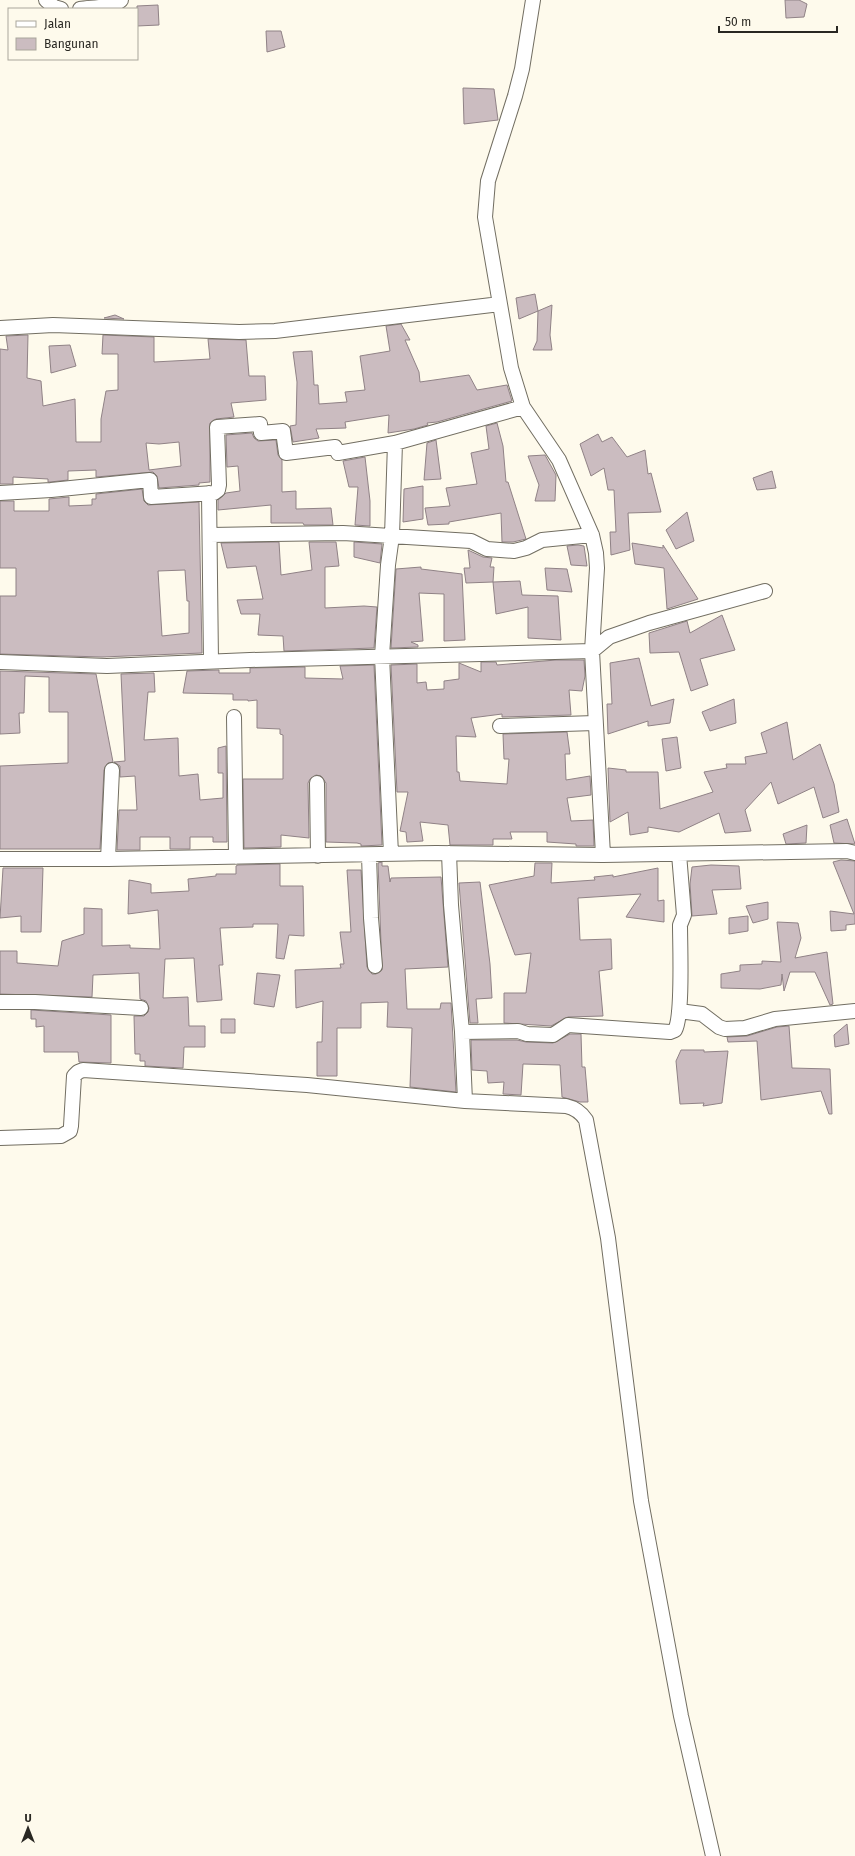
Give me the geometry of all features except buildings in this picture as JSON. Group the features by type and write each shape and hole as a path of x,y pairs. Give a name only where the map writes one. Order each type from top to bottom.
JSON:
{"street":[{"path":"46,0 58,8"},
{"path":"86,8 118,3 121,0"},
{"path":"533,0 522,69 488,181 485,217 511,368 523,407 559,460 592,534 596,553 597,568 592,651 603,855"},
{"path":"0,328 53,325 239,332 275,331 500,304"},
{"path":"0,493 51,490 150,480 151,497 214,493 218,490 219,485 218,427 260,424 261,433 283,431 286,453 335,447 338,453 395,443 523,407"},
{"path":"391,854 382,656 388,566 392,536 395,443"},
{"path":"209,493 211,661"},
{"path":"210,535 343,533 471,541 487,549 514,551 526,548 542,540 592,534"},
{"path":"0,662 107,666 211,661 592,651 609,637 649,623 765,592"},
{"path":"234,717 236,857"},
{"path":"500,726 595,723"},
{"path":"108,859 112,770"},
{"path":"317,783 318,856"},
{"path":"0,859 108,859 450,853 603,855 846,851 855,853"},
{"path":"450,853 450,905 462,1032 465,1101"},
{"path":"462,1032 518,1031 527,1034 553,1035 568,1025 670,1032 675,1030 678,1026 679,1011 680,925 684,915 679,854"},
{"path":"369,855 371,918 375,966"},
{"path":"0,1002 35,1002 141,1008"},
{"path":"679,1011 702,1014 719,1027 725,1029 745,1028 775,1019 855,1012"},
{"path":"0,1138 61,1136 66,1134 71,1126 74,1076 83,1070 307,1085 465,1101 566,1106 578,1111 586,1120 608,1238 641,1501 681,1716 713,1856"}]}
